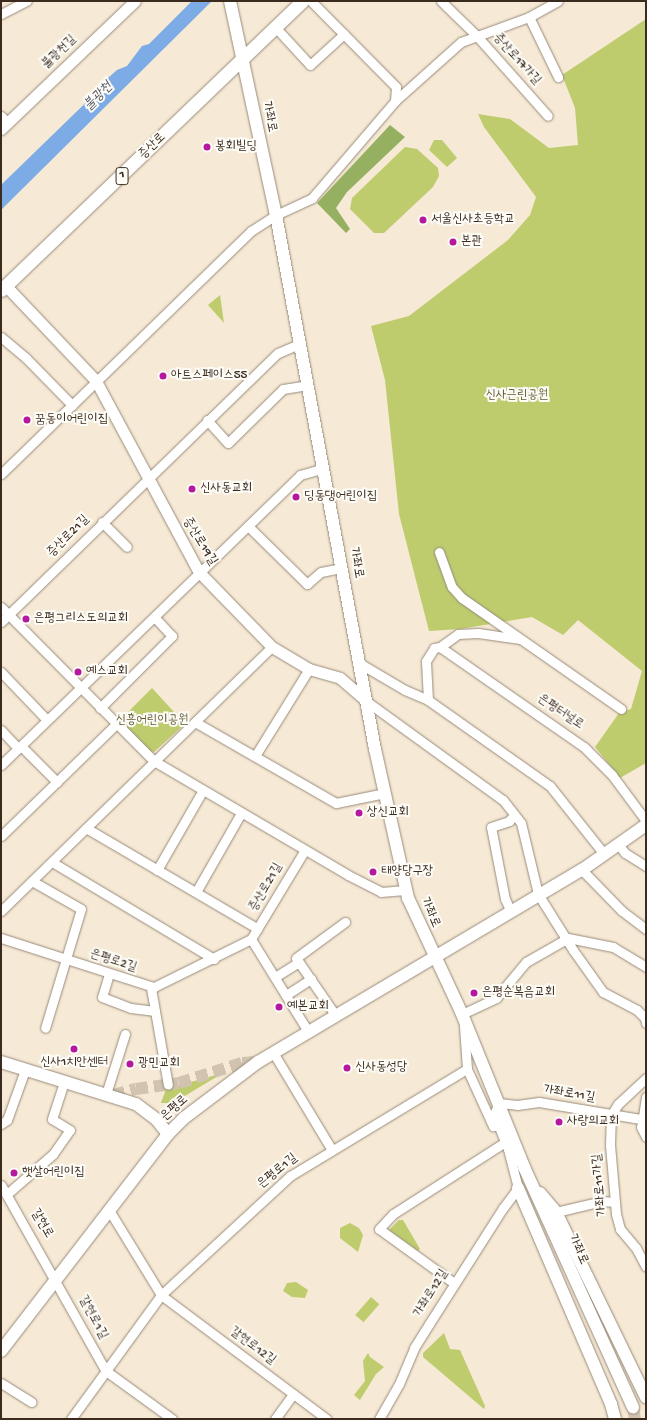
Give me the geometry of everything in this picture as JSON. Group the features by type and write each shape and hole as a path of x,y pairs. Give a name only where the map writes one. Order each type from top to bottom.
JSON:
{"main road":[{"name":"가좌로","path":"230,1 276,215 366,701 405,890 433,957 463,1017 531,1182 633,1407"},
{"name":"증산로","path":"4,288 242,61 302,1"},
{"path":"433,957 510,910 582,870 646,825"},
{"name":"은평로","path":"1,1062 64,1083 106,1094 139,1106 157,1120 168,1134 184,1118 258,1062 309,1033 433,957"},
{"path":"2,1346 168,1134"},
{"path":"531,1182 556,1212 646,1397"},
{"path":"518,1188 611,1404 615,1419"}],"street":[{"path":"311,1 396,87 395,101"},
{"name":"증산로17가길","path":"548,116 476,35 529,17 558,1"},
{"path":"1,14 21,2"},
{"name":"불광천길","path":"3,122 132,2"},
{"path":"1,474 251,231 276,215 312,198 395,101 461,42 476,35 446,3"},
{"path":"529,17 558,78"},
{"path":"276,28 310,65 344,34"},
{"name":"증산로19길","path":"4,288 96,381 199,572 272,647 309,669 340,678 366,701"},
{"path":"1,337 26,358 72,405"},
{"path":"147,478 278,353 301,344"},
{"path":"207,420 228,443 283,389 308,385"},
{"path":"1,764 300,475 324,468"},
{"name":"증산로21길","path":"1,622 147,478"},
{"path":"102,522 127,547"},
{"path":"248,526 307,584 321,572 341,568"},
{"path":"439,552 452,587 462,598 621,709"},
{"path":"1,607 154,761 305,850 381,892 405,890"},
{"path":"100,708 172,636 154,617"},
{"path":"428,700 426,661 434,648 440,647 458,634 478,633 523,640"},
{"path":"1,911 272,647"},
{"name":"은평터널로","path":"440,647 584,747 612,775 646,821"},
{"path":"359,663 405,690 428,700 550,786 604,854"},
{"path":"255,756 309,669"},
{"path":"1,672 47,720"},
{"path":"366,701 503,800 522,823 538,894 568,938 593,980 602,992 611,998 637,1010 645,1018 646,1023"},
{"path":"195,722 336,803 385,793"},
{"path":"1,836 116,724"},
{"path":"1,730 57,782"},
{"path":"157,870 203,790"},
{"path":"196,892 241,812"},
{"path":"510,910 505,899 491,827 509,821 514,815"},
{"path":"86,828 258,929"},
{"path":"618,844 624,853 646,866"},
{"name":"증산로21길","path":"252,939 305,850"},
{"path":"52,862 214,959"},
{"path":"582,870 622,911 646,929"},
{"path":"32,881 81,909 45,1028"},
{"path":"336,1016 296,958 345,922"},
{"name":"은평로2길","path":"1,938 151,988"},
{"path":"463,1017 496,998 524,964 568,938 613,947 646,967"},
{"path":"151,988 214,959 252,939 309,1033"},
{"path":"275,977 298,962"},
{"path":"109,974 102,997 131,1008 155,1011"},
{"path":"286,995 311,979"},
{"name":"은평로","path":"151,988 168,1085"},
{"name":"가좌로","path":"463,1017 466,1069"},
{"path":"106,1094 125,1034"},
{"path":"274,1054 332,1150 466,1069 502,1144 518,1188"},
{"path":"1,1124 7,1120 25,1070"},
{"path":"611,1115 618,1104 646,1078"},
{"path":"7,1194 53,1154 70,1130 52,1119 64,1083"},
{"path":"646,1097 644,1120 641,1127 646,1137"},
{"name":"가좌로11길","path":"499,1103 517,1105 539,1102 644,1120"},
{"name":"가좌로","path":"499,1103 494,1114 508,1149 518,1188"},
{"name":"가좌로11가길","path":"611,1115 610,1146 615,1202 620,1229 636,1248 646,1267"},
{"path":"454,1283 379,1229 393,1214 502,1144"},
{"name":"은평로1길","path":"161,1296 290,1176 332,1150"},
{"name":"갈현로","path":"1,1184 56,1278"},
{"name":"가좌로12길","path":"379,1419 399,1384 414,1348 454,1283 518,1188"},
{"path":"556,1212 602,1201 615,1202"},
{"path":"109,1210 161,1296"},
{"name":"갈현로1길","path":"56,1278 106,1371 159,1415 172,1419"},
{"name":"갈현로1길","path":"71,1419 161,1296"},
{"name":"갈현로12길","path":"161,1296 327,1419"},
{"path":"1,1383 31,1402"},
{"path":"275,1419 293,1394"}],"green space":[{"name":"신사근린공원","path":"646,19 646,763 620,778 595,747 619,713 631,709 642,671 578,620 563,635 532,617 460,629 429,631 399,514 385,380 371,326 409,316 508,240 530,215 536,197 484,127 478,114 510,119 549,148 578,145 575,108 562,75"},
{"path":"390,125 405,137 347,192 336,208 350,229 346,233 317,203"},
{"path":"434,140 442,140 457,158 447,167 429,150"},
{"path":"405,147 417,149 438,168 439,176 433,187 384,233 374,233 350,209 352,198"},
{"path":"220,295 224,323 208,305"},
{"name":"신흥어린이공원","path":"152,688 185,724 154,752 149,751 119,721"},
{"path":"223,1073 173,1103 161,1103 166,1089"},
{"path":"399,1220 403,1220 420,1249 418,1251 389,1230"},
{"path":"350,1223 359,1228 363,1235 358,1252 340,1238 340,1228"},
{"path":"296,1282 308,1290 305,1298 292,1297 283,1291 287,1283"},
{"path":"371,1297 379,1304 364,1322 355,1315"},
{"path":"444,1333 450,1349 460,1350 485,1406 484,1409 423,1357 423,1353"},
{"path":"368,1353 370,1357 384,1367 376,1374 360,1400 354,1395 365,1381 363,1361"}],"water":[{"name":"불광천","path":"192,1 212,1 1,210 1,185 105,84 108,78 117,70 127,66 142,46 149,44"}],"tunnel":[{"path":"113,1095 136,1089 179,1083 242,1063 258,1062"},
{"path":"633,1407 635,1419"}],"place":[{"name":"봉회빌딩","path":"207,147"},
{"name":"서울신사초등학교","path":"423,220"},
{"name":"본관","path":"453,242"},
{"name":"아트스페이스55","path":"163,376"},
{"name":"꿈동이어린이집","path":"27,420"},
{"name":"신사동교회","path":"192,489"},
{"name":"딩동댕어린이집","path":"296,497"},
{"name":"은평그리스도의교회","path":"26,619"},
{"name":"예스교회","path":"78,672"},
{"name":"상신교회","path":"359,813"},
{"name":"태양당구장","path":"373,872"},
{"name":"은평순복음교회","path":"474,993"},
{"name":"예본교회","path":"279,1007"},
{"name":"신사1치안센터","path":"74,1049"},
{"name":"광민교회","path":"130,1064"},
{"name":"신사동성당","path":"347,1068"},
{"name":"사랑의교회","path":"559,1122"},
{"name":"햇살어린이집","path":"14,1173"}]}
